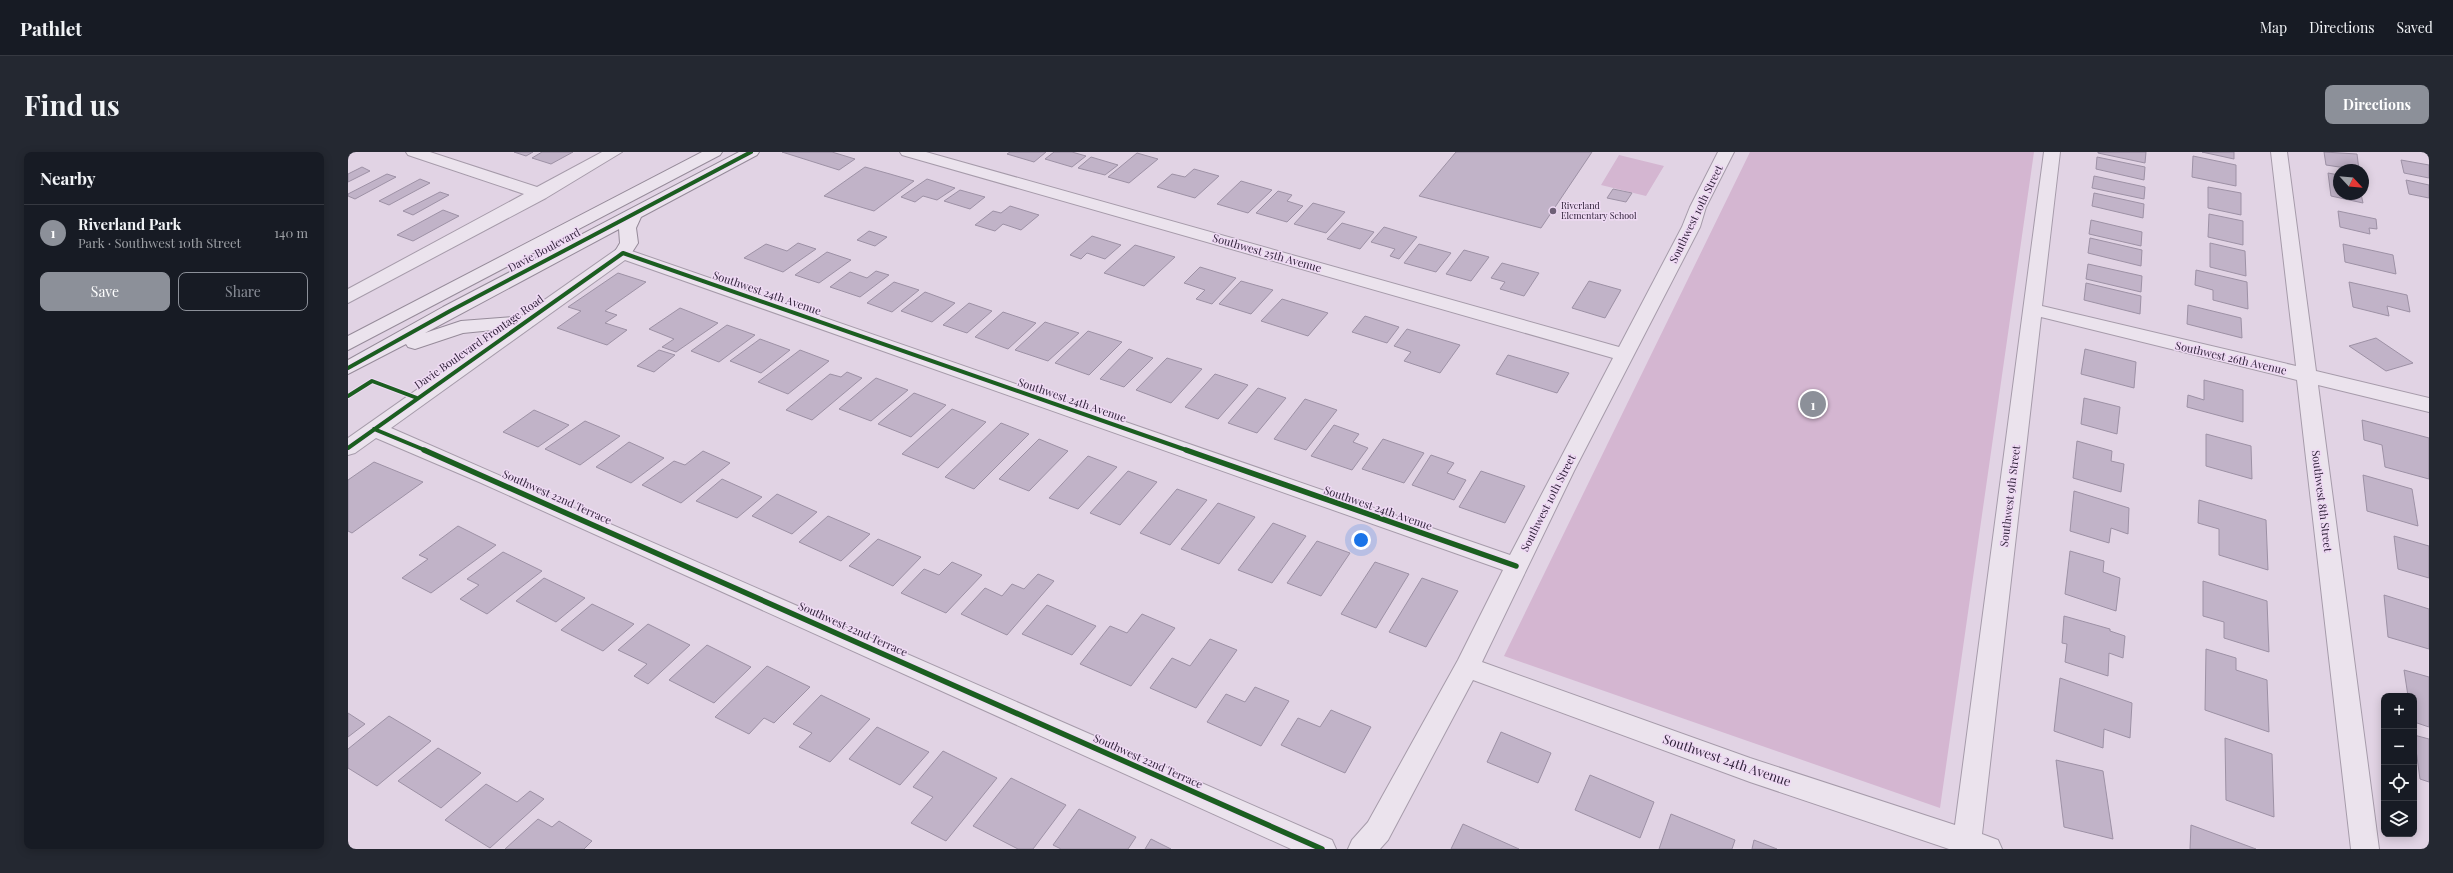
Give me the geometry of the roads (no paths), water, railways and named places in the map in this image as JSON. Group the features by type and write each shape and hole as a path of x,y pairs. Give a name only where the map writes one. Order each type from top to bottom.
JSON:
{"street":[{"path":"414,152 540,194"},
{"path":"348,298 540,194 614,152"},
{"name":"Davie Boulevard","path":"348,368 450,311 633,216 751,152"},
{"name":"Southwest 25th Avenue","path":"908,152 1625,355"},
{"name":"Southwest 10th Street","path":"1362,849 1378,831 1467,667 1516,566 1691,227 1698,207 1726,152"},
{"name":"Southwest 9th Street","path":"1978,845 2052,152"},
{"name":"Southwest 8th Street","path":"2279,152 2365,849"},
{"name":"Davie Boulevard","path":"348,344 545,238 710,154"},
{"path":"623,253 629,244 628,228 633,216"},
{"name":"Davie Boulevard Frontage Road","path":"348,448 623,253"},
{"name":"Southwest 24th Avenue","path":"623,253 1516,566"},
{"name":"Southwest 26th Avenue","path":"2034,310 2429,405"},
{"path":"348,372 456,329 525,322"},
{"name":"Southwest 22nd Terrace","path":"374,429 502,483 1322,849"},
{"name":"Southwest 24th Avenue","path":"1467,667 1750,770 1978,845"}],"place":[{"name":"Riverland Elementary School","path":"1553,211"},
{"name":"Riverland Park","path":"1813,404"}]}
